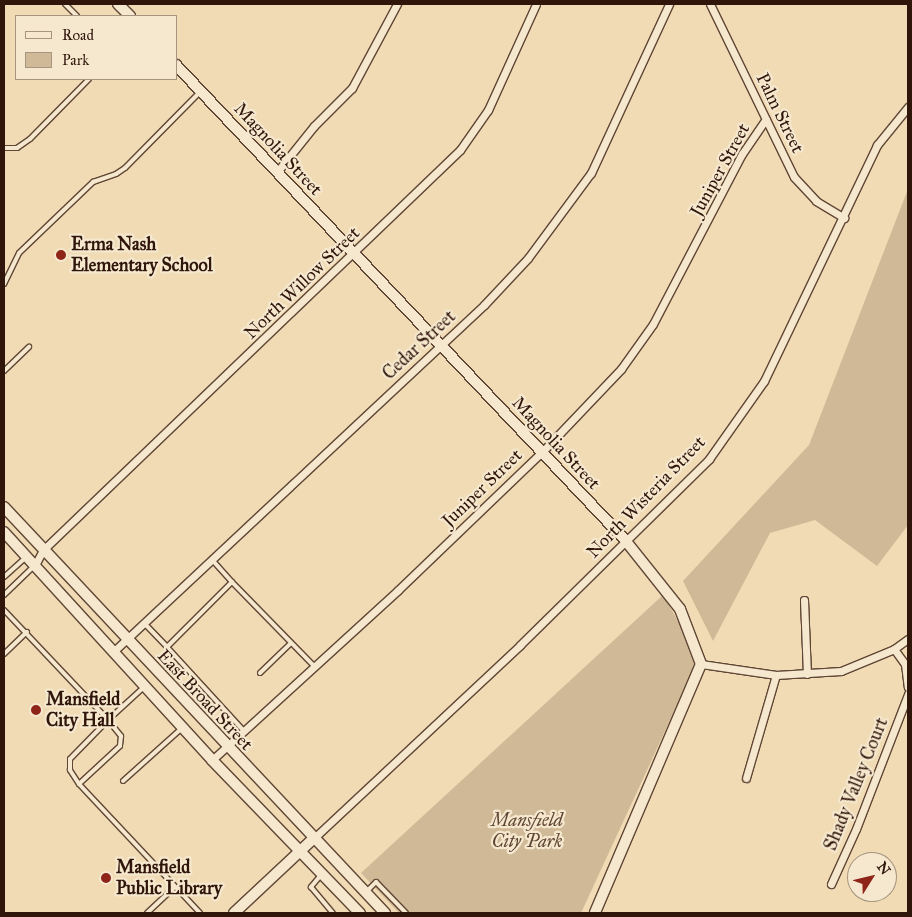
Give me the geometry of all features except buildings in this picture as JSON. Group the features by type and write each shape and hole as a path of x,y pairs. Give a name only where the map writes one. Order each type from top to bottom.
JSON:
{"street":[{"path":"118,4 129,15"},
{"path":"277,172 314,126 352,88 397,4"},
{"name":"North Willow Street","path":"34,566 43,550 354,254 460,150 488,110 536,4"},
{"name":"Cedar Street","path":"114,651 441,345 528,258 591,173 669,4"},
{"name":"Palm Street","path":"710,4 766,119 802,187 826,209 844,218"},
{"name":"Magnolia Street","path":"178,67 625,540 680,609 700,664"},
{"name":"North Wisteria Street","path":"314,839 520,645 709,459 764,381 844,218 877,145 908,107"},
{"name":"Juniper Street","path":"212,760 542,452 621,368 654,324 742,154 766,119"},
{"name":"East Broad Street","path":"4,507 226,747 385,913"},
{"name":"East Broad Street","path":"4,532 184,726 212,760 360,913"},
{"name":"North Willow Street","path":"26,557 43,550"},
{"path":"804,600 807,674"},
{"path":"595,913 700,664 776,675 807,674 855,668 894,649 908,639"},
{"path":"894,649 905,664 908,687"},
{"path":"746,778 776,675"},
{"name":"Shady Valley Court","path":"831,884 856,829 908,694"},
{"path":"234,913 314,839"}],"lane":[{"path":"65,4 76,15"},
{"path":"4,148 17,148 51,118 88,80"},
{"path":"4,284 19,253 94,182 116,174 124,168 201,91"},
{"path":"4,371 29,347"},
{"path":"4,577 26,557"},
{"path":"212,560 314,666"},
{"path":"4,595 34,566"},
{"path":"167,647 232,582"},
{"path":"4,610 108,720 120,736 120,746 79,784"},
{"path":"4,619 8,614"},
{"path":"144,623 243,730"},
{"path":"4,654 26,632"},
{"path":"260,673 291,643"},
{"path":"145,685 70,759 70,770 79,784 200,913"},
{"path":"123,781 184,726"},
{"path":"322,873 311,886 333,913"},
{"path":"365,893 376,882 406,913"},
{"path":"147,913 175,887"},
{"path":"191,913 196,908"}],"green space":[{"path":"908,189 908,525 877,566 815,520 770,533 713,641 683,581 809,445"},
{"name":"Mansfield City Park","path":"663,595 685,633 696,664 581,913 399,913 361,873"}],"place":[{"name":"Erma Nash Elementary School","path":"61,255"},
{"name":"Mansfield City Hall","path":"36,710"},
{"name":"Mansfield Public Library","path":"106,878"}]}
